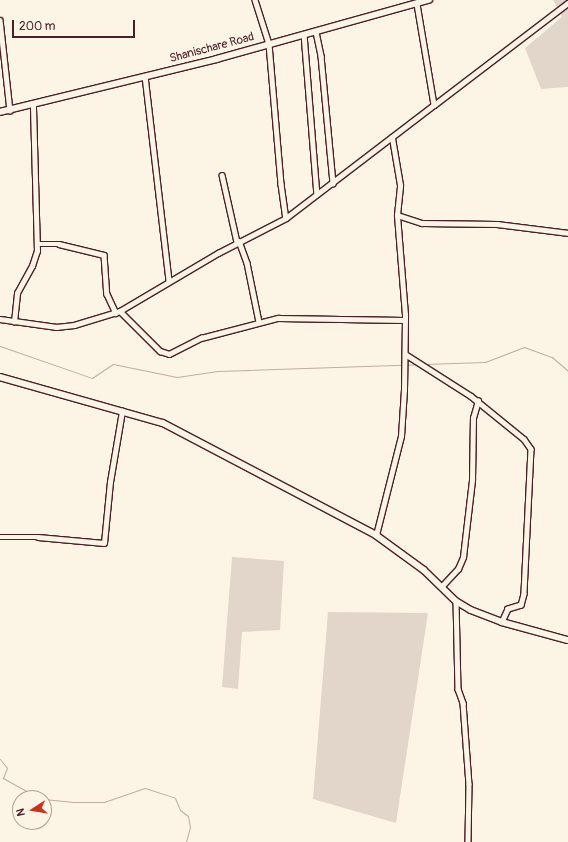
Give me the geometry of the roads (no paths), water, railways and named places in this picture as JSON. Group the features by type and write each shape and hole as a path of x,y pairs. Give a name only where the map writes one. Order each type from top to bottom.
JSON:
{"street":[{"path":"255,0 269,44 280,184 286,218"},
{"name":"Shanischare Road","path":"0,112 316,32 413,3 429,0"},
{"path":"413,3 434,105"},
{"path":"0,318 14,322 45,326 74,325 118,312 238,242 286,218 568,3"},
{"path":"0,20 2,68 10,110"},
{"path":"316,32 321,56 333,183"},
{"path":"304,34 317,194"},
{"path":"145,76 169,281"},
{"path":"14,322 17,293 34,262 37,244 33,104"},
{"path":"376,536 401,436 405,354 397,215 400,185 392,138"},
{"path":"222,175 238,242 247,263 259,322"},
{"path":"397,215 422,223 497,224 568,233"},
{"path":"37,244 59,244 104,255 107,294 118,312 160,351 169,354 201,338 259,322 300,317 404,320"},
{"path":"405,354 478,401 524,439 531,449 524,594 521,605 508,609 502,622"},
{"path":"0,377 163,423 376,536 424,570 456,601 502,622 568,640"},
{"path":"441,587 458,569 463,557 472,480 473,418 478,401"},
{"path":"0,537 38,537 104,543 122,411"},
{"path":"456,601 458,689 463,703 469,784 468,842"}],"waterway":[{"path":"0,346 92,378 113,364 177,377 218,371 403,365"},
{"path":"424,364 485,362 524,347 552,357 568,371"},
{"path":"406,365 417,364"},
{"path":"0,759 7,768 3,778 25,790"},
{"path":"52,800 71,802 104,802 145,788 175,798 180,810 188,816 190,827 186,842"}]}
